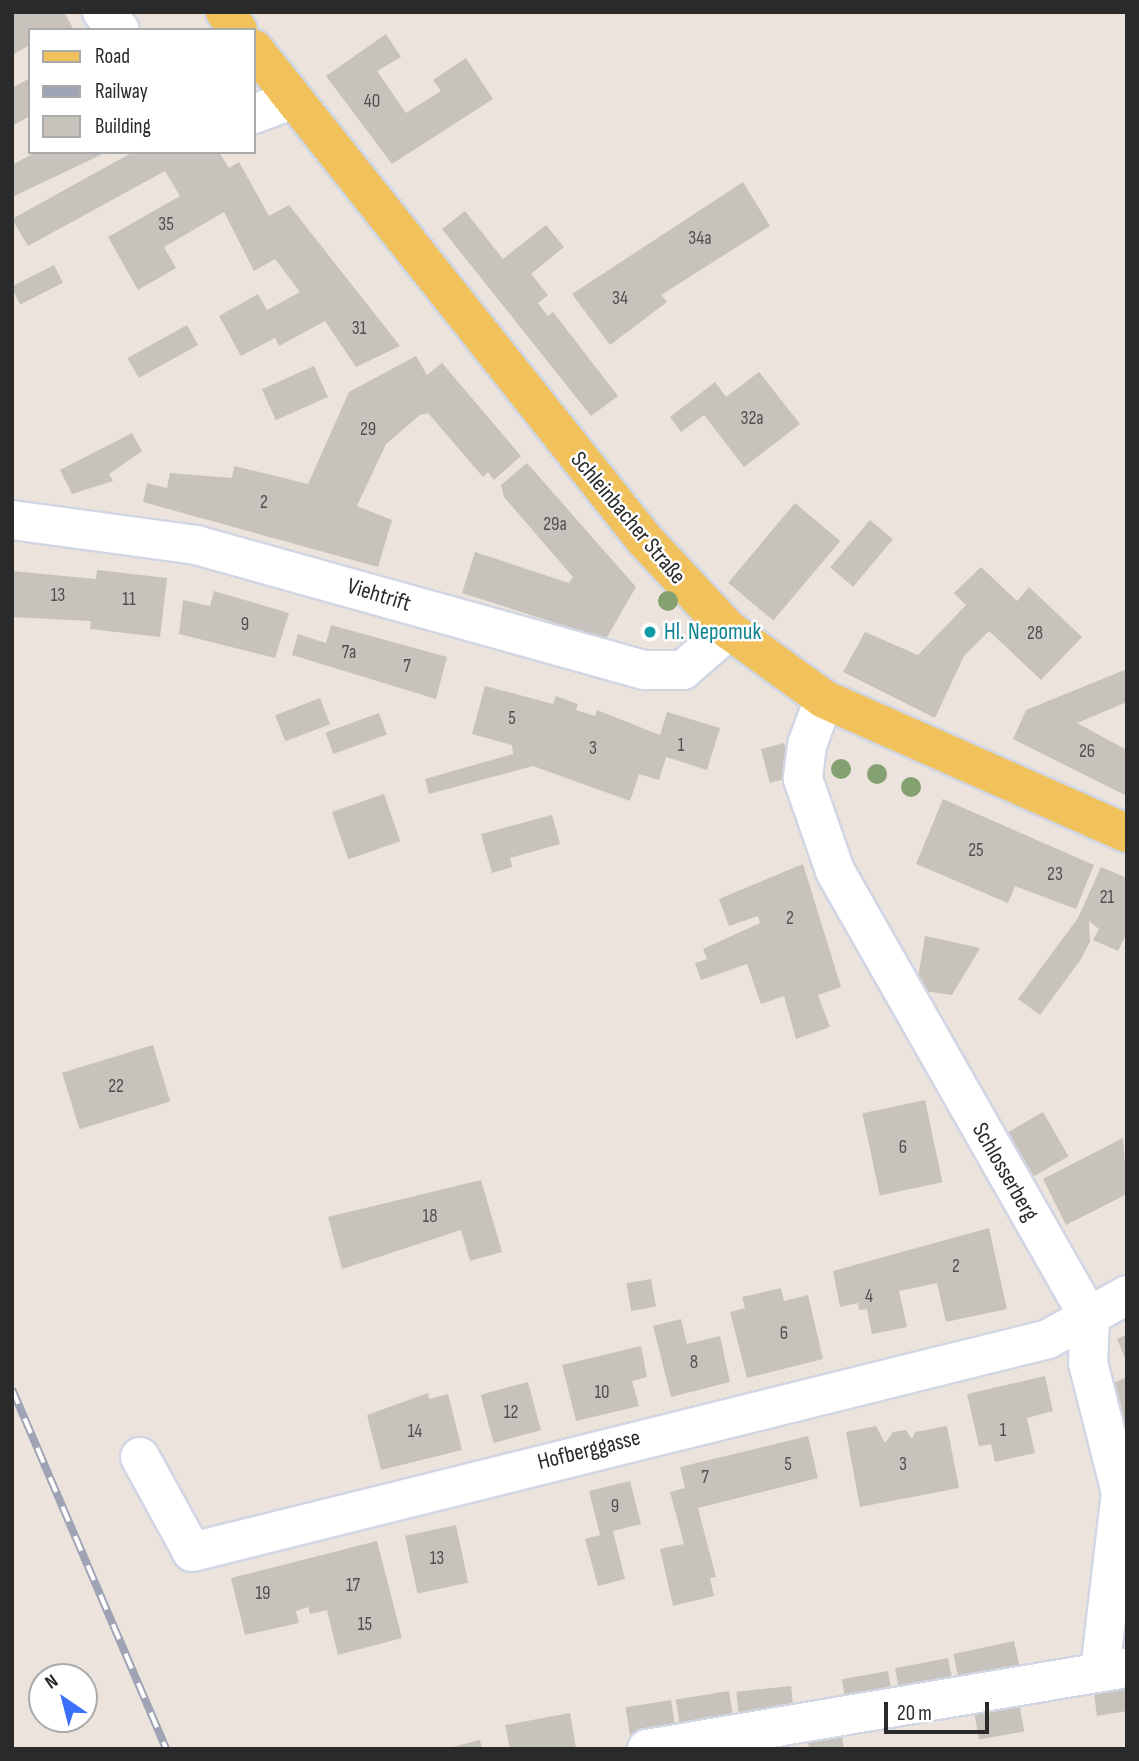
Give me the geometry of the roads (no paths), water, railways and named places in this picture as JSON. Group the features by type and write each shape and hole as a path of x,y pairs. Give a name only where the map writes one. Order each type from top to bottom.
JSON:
{"main road":[{"path":"225,12 237,28"},
{"name":"Schleinbacher Straße","path":"256,52 644,539 729,630 824,699 1127,833"}],"street":[{"path":"256,113 293,99"},
{"name":"Viehtrift","path":"12,520 196,545 645,670 683,670 729,630"},
{"name":"Schlosserberg","path":"824,699 807,744 803,779 835,871 1090,1320"},
{"path":"647,1749 1114,1670 1121,1492 1088,1363 1090,1320 1127,1295"},
{"name":"Hofberggasse","path":"140,1457 192,1552 1048,1339 1090,1320"}],"railway":[{"path":"12,1389 166,1749"}],"place":[{"name":"Hl. Nepomuk","path":"650,632"}]}
